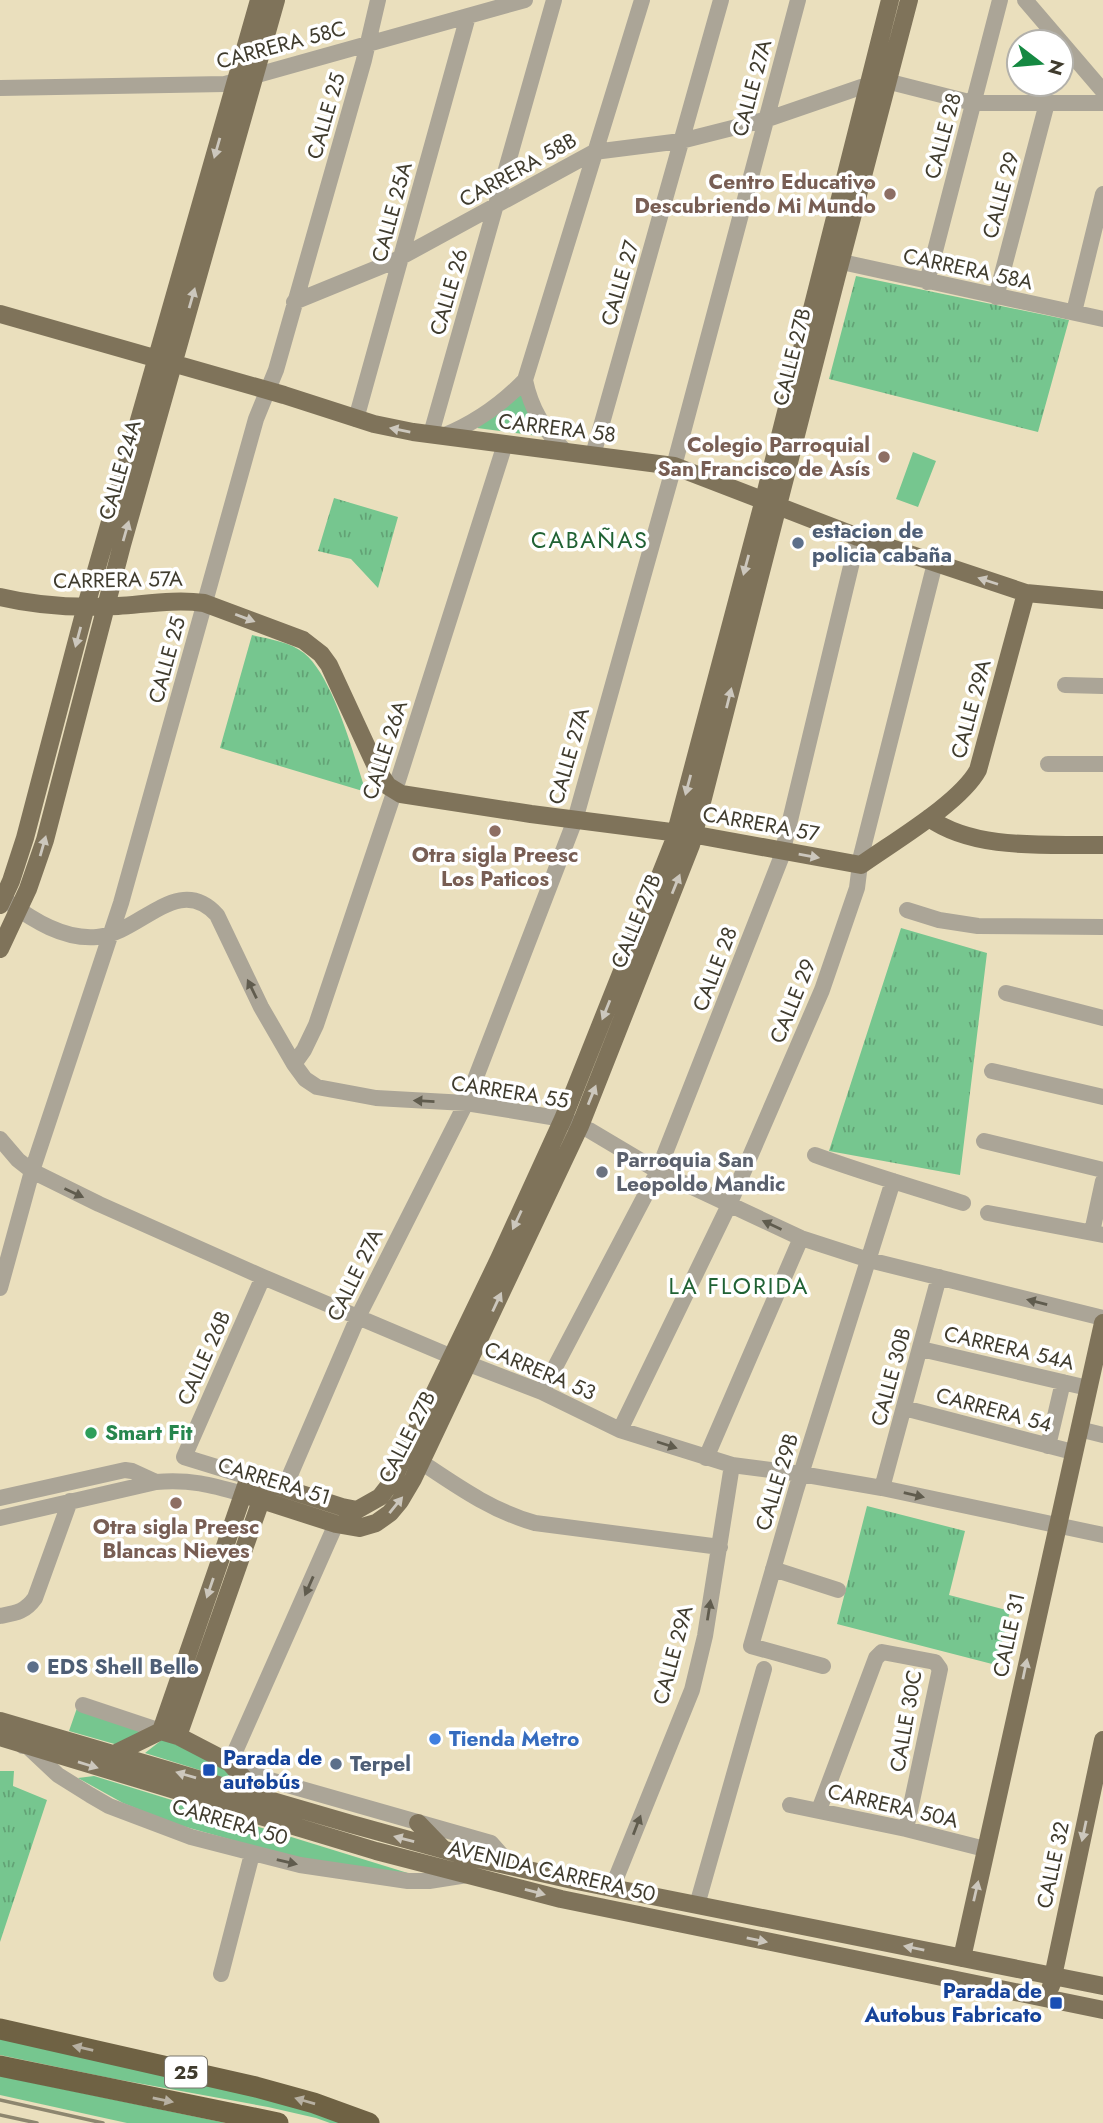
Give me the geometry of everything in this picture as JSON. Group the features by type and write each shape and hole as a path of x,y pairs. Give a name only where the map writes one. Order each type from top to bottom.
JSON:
{"highway":[{"name":"25","path":"0,2029 256,2087 314,2103 369,2123"},
{"name":"25","path":"0,2066 278,2123"}],"main road":[{"name":"CALLE 24A","path":"0,949 43,848 107,606 165,362 258,0"},
{"name":"CALLE 24A","path":"1,900 24,838 86,606 255,76 276,0"},
{"name":"CALLE 27B","path":"878,85 890,0"},
{"name":"CALLE 27B","path":"339,1515 359,1528 376,1523 400,1501 421,1462 469,1364 694,835 771,502 878,85 909,0"},
{"name":"CARRERA 58","path":"0,314 393,428 674,466 859,537 1026,593 1103,600"},
{"name":"CALLE 27B","path":"339,1515 368,1505 380,1497 391,1483 499,1259 571,1123 673,843 771,502"},
{"name":"CALLE 29A","path":"929,818 972,782 978,770 1026,593"},
{"name":"CARRERA 57A","path":"0,597 16,601 86,606 187,601 204,603 303,640 321,654 336,677 378,771 388,786 395,790"},
{"name":"CARRERA 57","path":"395,790 409,795 575,820 694,835 861,865"},
{"path":"861,865 929,818 936,824 963,834 1006,843 1103,845"},
{"name":"CALLE 31","path":"962,1958 1103,1321"},
{"path":"161,1731 246,1486"},
{"name":"CARRERA 51","path":"246,1486 271,1491 339,1515"},
{"name":"CARRERA 51","path":"271,1491 339,1515"},
{"name":"CALLE 27A","path":"178,1736 271,1491"},
{"name":"AVENIDA CARRERA 50","path":"0,1721 444,1850 471,1866 592,1906 1103,2010"},
{"path":"114,1754 161,1731 178,1736 230,1763 260,1797"},
{"name":"AVENIDA CARRERA 50","path":"0,1737 376,1851 471,1866 512,1867 1103,1986"},
{"name":"CALLE 32","path":"1048,1999 1103,1740"},
{"path":"418,1823 444,1850"}],"street":[{"name":"CALLE 25","path":"0,1288 32,1171 112,934 256,419 276,370 378,0"},
{"name":"CARRERA 58C","path":"0,88 218,85 368,44 466,11 525,0"},
{"name":"CALLE 26","path":"437,435 494,207 554,0"},
{"path":"565,452 541,425 528,396 525,380 642,0"},
{"name":"CALLE 27","path":"593,455 721,0"},
{"name":"CALLE 27A","path":"271,1491 466,1103 575,820 674,466 798,0"},
{"name":"CALLE 28","path":"927,282 1000,0"},
{"path":"1025,0 1049,28"},
{"name":"CALLE 25A","path":"356,419 466,11"},
{"path":"1075,58 1103,91"},
{"name":"CARRERA 58B","path":"295,302 401,258 594,152 681,141 768,118 861,87 894,83 973,103 1103,103"},
{"name":"CALLE 29","path":"996,297 1047,103"},
{"path":"1074,312 1103,194"},
{"name":"CARRERA 58A","path":"833,260 1103,318"},
{"path":"437,435 460,429 491,411 525,380"},
{"name":"CALLE 26A","path":"294,1064 316,1025 395,790 505,444"},
{"name":"CALLE 28","path":"542,1392 658,1171 783,851 859,537"},
{"name":"CALLE 29","path":"621,1430 729,1205 821,990 857,888 861,856 935,564"},
{"path":"1065,685 1103,686"},
{"path":"1048,764 1103,764"},
{"name":"CARRERA 55","path":"1,900 39,922 73,935 96,937 112,934 183,898 197,899 209,906 223,926 261,1007 294,1064 305,1079 317,1087 376,1098 466,1103 571,1123 589,1130 658,1171 801,1238 869,1260 1103,1321"},
{"path":"907,910 939,920 978,926 1103,927"},
{"path":"1006,993 1103,1017"},
{"path":"992,1071 1103,1097"},
{"name":"CARRERA 53","path":"0,1139 18,1160 32,1171 99,1204 263,1277 542,1392 621,1430 732,1465 882,1488 1103,1535"},
{"path":"984,1141 1103,1170"},
{"path":"815,1155 866,1174 963,1203"},
{"name":"CALLE 29B","path":"823,1666 751,1646 801,1474 893,1181"},
{"path":"988,1213 1097,1234 1103,1181"},
{"path":"706,1458 801,1238"},
{"name":"CALLE 26B","path":"184,1457 263,1277"},
{"name":"CALLE 30B","path":"882,1488 939,1277"},
{"name":"CARRERA 54A","path":"921,1349 1088,1388"},
{"path":"1048,1446 1063,1382"},
{"name":"CARRERA 54","path":"904,1408 1073,1452"},
{"name":"CARRERA 54","path":"1079,1429 1103,1435"},
{"name":"CARRERA 51","path":"184,1457 246,1486"},
{"path":"421,1462 479,1500 512,1517 556,1527 720,1547"},
{"name":"CALLE 29A","path":"612,1888 692,1690 705,1636 732,1465"},
{"name":"CARRERA 51","path":"0,1498 125,1470 156,1482"},
{"name":"CARRERA 51","path":"0,1518 156,1482 181,1480 246,1486"},
{"path":"0,1616 29,1608 71,1501"},
{"path":"339,1515 230,1763 261,1777 491,1843 512,1867"},
{"path":"773,1569 838,1590"},
{"name":"CALLE 30C","path":"819,1810 876,1658 881,1652 935,1662 940,1669 906,1829"},
{"path":"697,1905 764,1669"},
{"path":"83,1705 161,1731"},
{"path":"0,1742 27,1746"},
{"name":"CARRERA 50","path":"27,1746 58,1775 110,1806 177,1833 252,1854 300,1865 408,1881 429,1881 471,1866"},
{"name":"CARRERA 50A","path":"790,1805 906,1829 985,1849"},
{"path":"221,1974 252,1854"}],"green space":[{"path":"856,276 1069,320 1038,432 829,379"},
{"path":"522,389 546,437 477,428"},
{"path":"913,452 936,461 918,507 896,499"},
{"path":"334,498 398,517 378,588 351,559 318,551"},
{"path":"252,635 292,646 304,653 315,665 333,698 366,792 220,748"},
{"path":"901,928 987,953 960,1175 829,1151"},
{"path":"867,1506 965,1531 949,1595 1010,1611 996,1665 837,1624"},
{"path":"77,1708 146,1730 118,1745 69,1731"},
{"path":"163,1739 226,1766 238,1782 145,1753"},
{"path":"0,1771 14,1771 13,1786 47,1800 0,1942"},
{"path":"94,1776 411,1874 296,1858 172,1823 123,1803 78,1778"},
{"path":"0,2038 300,2104 353,2123 330,2123 268,2107 0,2055"},
{"path":"0,2076 226,2123 127,2123 0,2095"}],"railway":[{"path":"0,2100 103,2123"},
{"path":"0,2115 37,2123"}],"place":[{"name":"Centro Educativo Descubriendo Mi Mundo","path":"890,194"},
{"name":"Colegio Parroquial San Francisco de Asís","path":"884,457"},
{"name":"estacion de policia cabaña","path":"798,543"},
{"name":"Otra sigla Preesc Los Paticos","path":"495,831"},
{"name":"Parroquia San Leopoldo Mandic","path":"602,1172"},
{"name":"Smart Fit","path":"91,1433"},
{"name":"Otra sigla Preesc Blancas Nieves","path":"176,1503"},
{"name":"EDS Shell Bello","path":"33,1667"},
{"name":"Tienda Metro","path":"435,1739"},
{"name":"Terpel","path":"336,1764"},
{"name":"Parada de autobús","path":"209,1770"},
{"name":"Parada de Autobus Fabricato","path":"1056,2003"}],"district":[{"name":"CABAÑAS","path":"590,540"},
{"name":"LA FLORIDA","path":"739,1286"}]}
